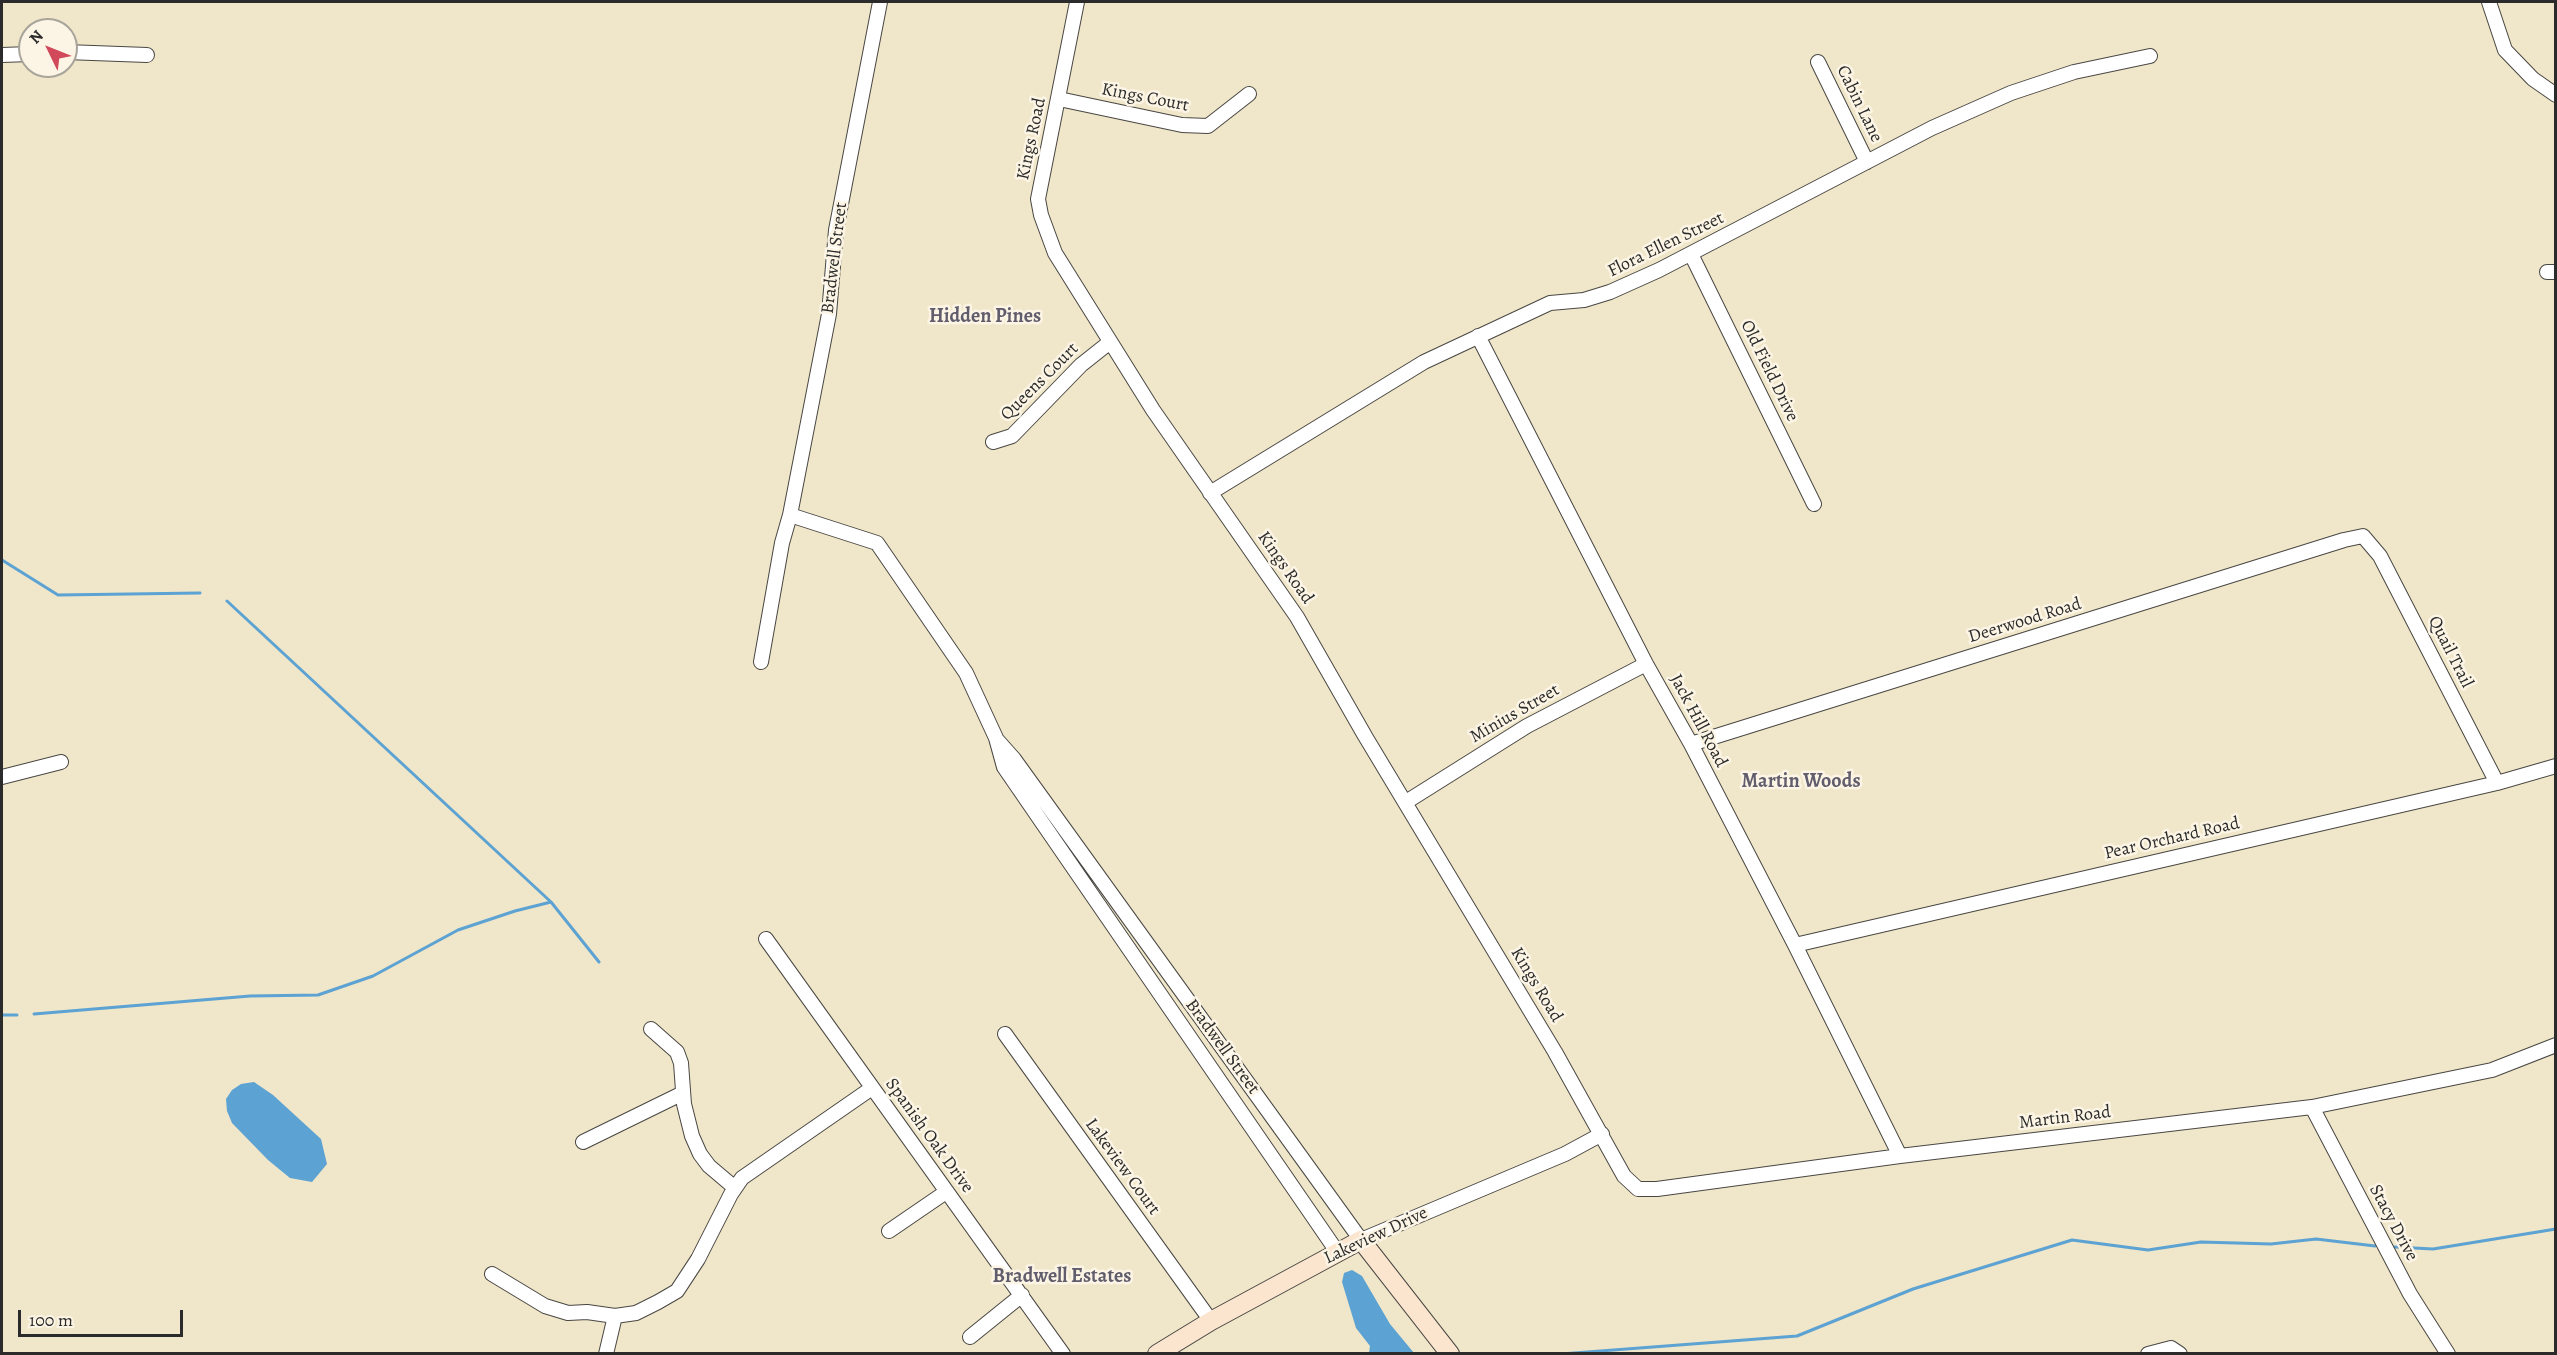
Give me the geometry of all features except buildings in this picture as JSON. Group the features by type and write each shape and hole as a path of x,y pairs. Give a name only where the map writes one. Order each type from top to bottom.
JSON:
{"street":[{"name":"Bradwell Street","path":"761,662 782,543 790,515 829,314 836,230 880,2"},
{"name":"Kings Road","path":"1077,2 1038,199 1041,215 1055,253 1153,410 1297,617 1365,736 1602,1134"},
{"path":"2489,2 2505,50 2532,79 2556,95"},
{"path":"78,52 147,55"},
{"path":"2,55 18,54"},
{"name":"Flora Ellen Street","path":"1210,493 1424,362 1478,336 1550,303 1584,300 1610,292 1691,254 1932,128 2012,93 2074,72 2150,56"},
{"name":"Cabin Lane","path":"1818,62 1867,162"},
{"name":"Kings Court","path":"1059,99 1182,125 1208,126 1249,94"},
{"name":"Old Field Drive","path":"1691,254 1814,504"},
{"name":"Jack Hill Road","path":"1478,336 1646,664 1691,744 1795,945 1900,1156"},
{"name":"Queens Court","path":"993,442 1012,436 1087,360 1110,342"},
{"name":"Bradwell Street","path":"790,515 877,543 952,650 982,704 996,738 1004,767 1338,1253"},
{"name":"Deerwood Road","path":"1691,744 2344,540 2363,536 2368,541"},
{"name":"Quail Trail","path":"2368,541 2380,556 2497,783"},
{"name":"Minius Street","path":"1406,802 1527,726 1646,664"},
{"name":"Bradwell Street","path":"996,738 1021,769 1361,1240 1450,1353"},
{"path":"2,777 61,762"},
{"name":"Pear Orchard Road","path":"1795,945 2497,783 2556,766"},
{"name":"Spanish Oak Drive","path":"766,939 1063,1353"},
{"path":"651,1029 677,1052 681,1063 683,1094 692,1136 700,1154 709,1166 735,1188"},
{"name":"Lakeview Court","path":"1005,1034 1211,1321"},
{"name":"Martin Road","path":"1602,1134 1624,1176 1638,1189 1657,1189 1900,1156 2312,1107 2492,1070 2556,1045"},
{"path":"492,1274 544,1306 568,1313 587,1312 615,1316 636,1313 677,1291 698,1259 742,1178 872,1088"},
{"path":"583,1142 683,1094"},
{"name":"Stacy Drive","path":"2312,1107 2410,1294 2448,1353"},
{"name":"Lakeview Drive","path":"1157,1353 1211,1321 1361,1240 1565,1154 1602,1134"},
{"path":"889,1231 946,1192"},
{"path":"970,1337 1022,1295"},
{"path":"606,1353 615,1316"},
{"path":"2148,1353 2171,1348 2180,1353"}],"water":[{"path":"254,1082 273,1095 321,1139 327,1164 312,1182 290,1178 268,1160 232,1123 227,1111 226,1099 232,1090 241,1084"},
{"path":"1352,1270 1362,1276 1390,1324 1414,1353 1369,1353 1370,1346 1356,1328 1342,1282 1344,1273"}],"waterway":[{"path":"2,560 58,595 200,593"},
{"path":"227,601 551,902 599,962"},
{"path":"34,1014 250,996 318,995 373,976 458,930 551,902"},
{"path":"2,1015 17,1015"},
{"path":"2395,1247 2433,1249 2556,1229"},
{"path":"1561,1354 1797,1336 1913,1289 2072,1240 2148,1250 2201,1242 2271,1244 2316,1239 2375,1246"}],"district":[{"name":"Hidden Pines","path":"985,317"},
{"name":"Martin Woods","path":"1801,782"},
{"name":"Bradwell Estates","path":"1062,1277"}]}
